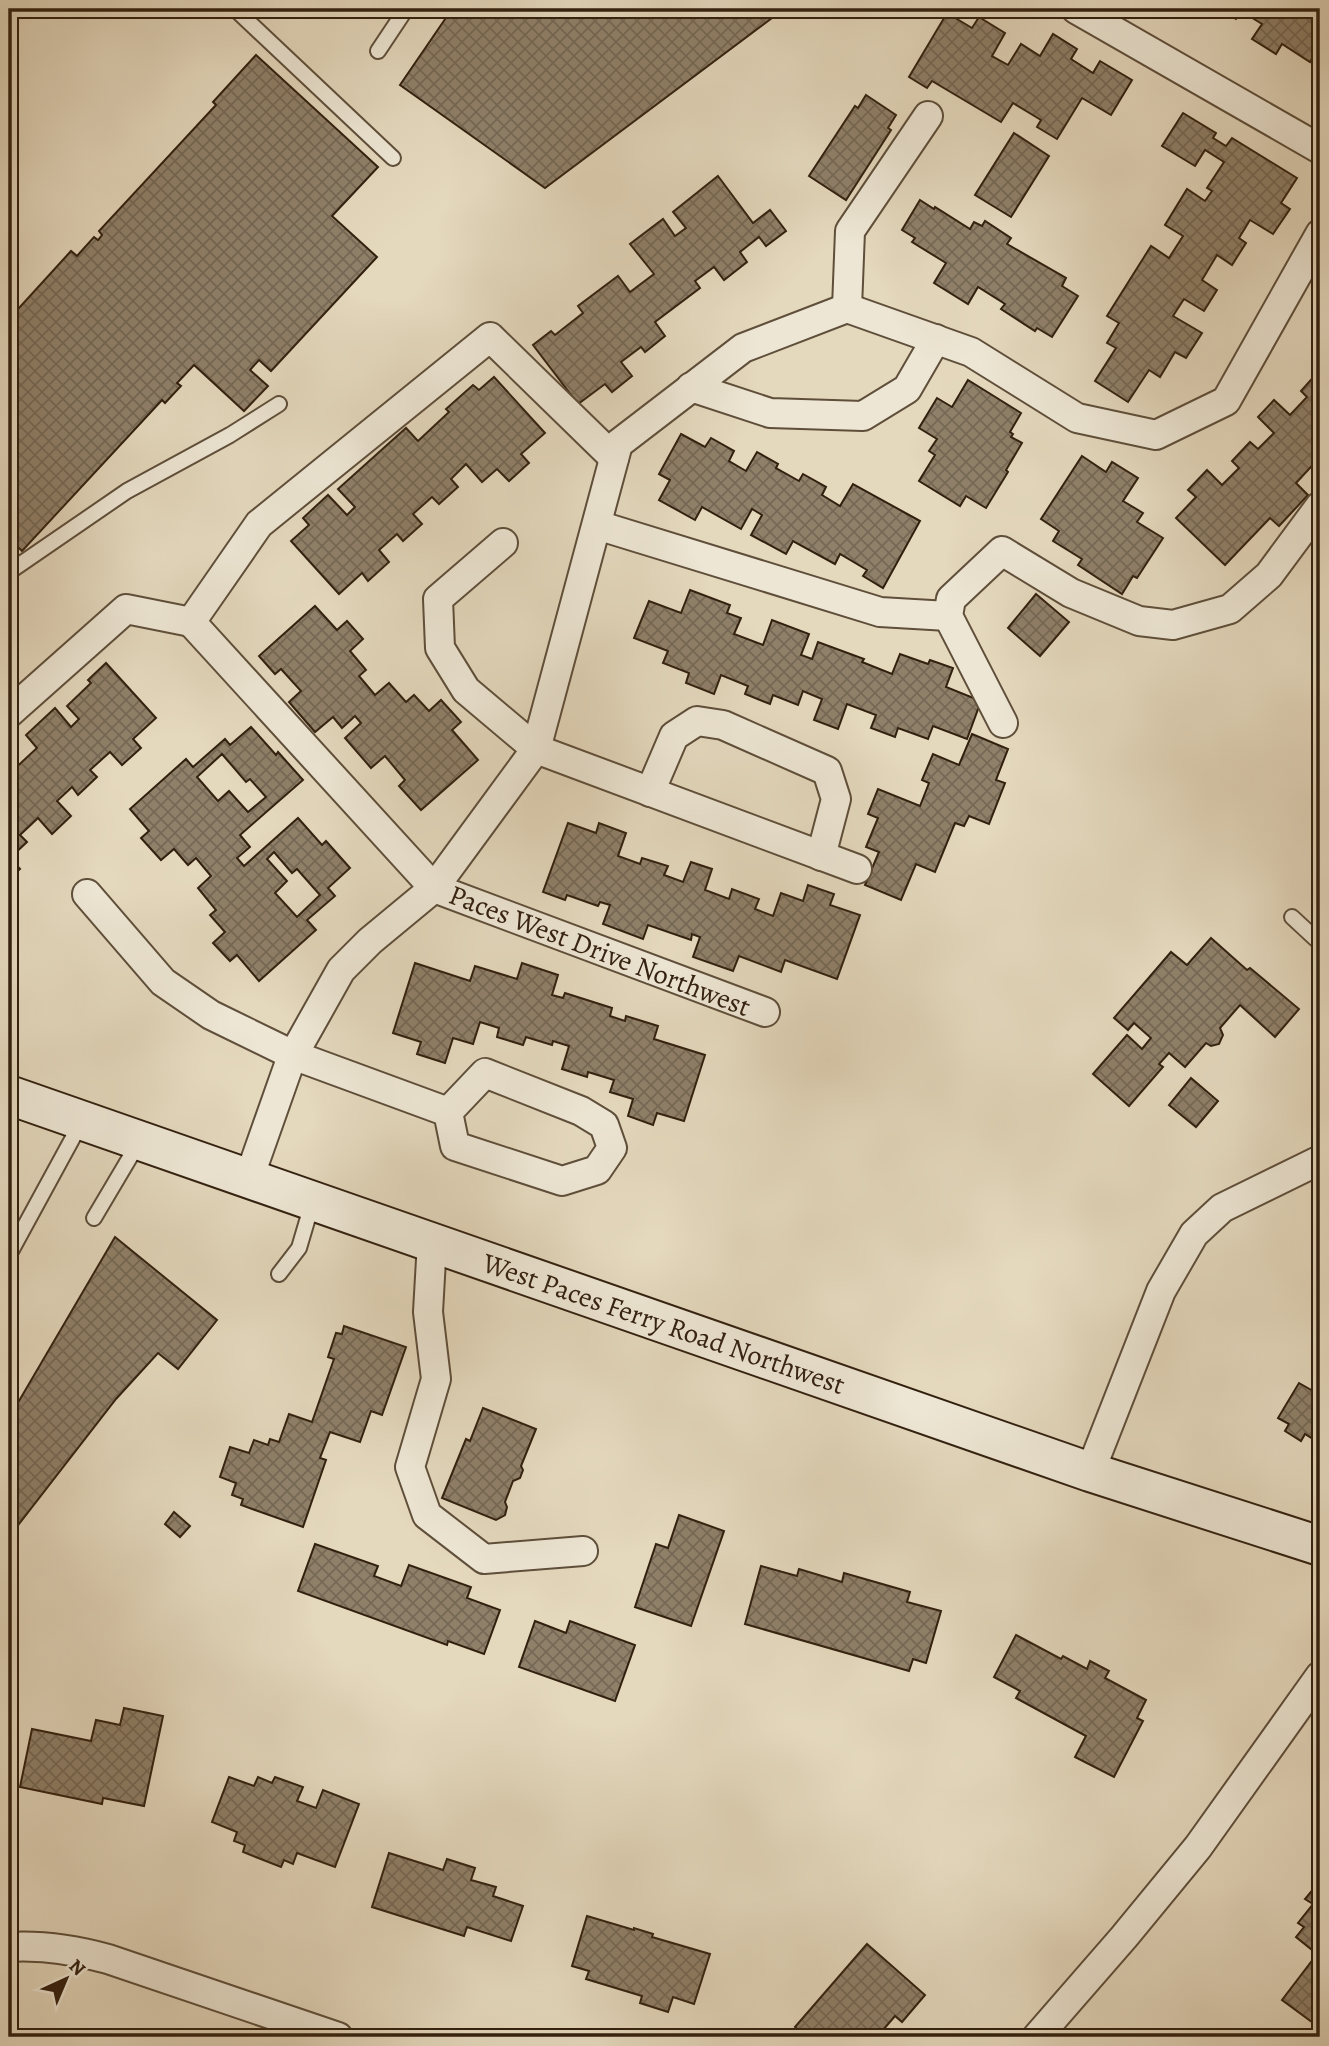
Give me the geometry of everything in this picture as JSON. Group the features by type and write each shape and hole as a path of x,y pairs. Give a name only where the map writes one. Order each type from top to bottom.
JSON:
{"main road":[{"name":"West Paces Ferry Road Northwest","path":"9,1096 1090,1472 1320,1546"}],"street":[{"path":"1076,9 1320,149"},
{"path":"928,116 850,231 847,308 971,352 1077,418 1156,435 1226,401 1320,234"},
{"name":"Paces West Drive Northwest","path":"249,1178 293,1055 341,971 370,941 434,888 536,749 618,444 743,348 847,308"},
{"path":"191,622 259,524 490,337 614,458"},
{"path":"691,387 770,413 863,416 907,389 936,339"},
{"path":"1003,723 948,616 951,598 1002,551 1071,593 1139,621 1172,625 1230,609 1269,575 1320,506"},
{"path":"597,525 880,612 948,616"},
{"path":"503,543 438,599 440,648 466,690 536,749 857,869"},
{"path":"9,713 127,609 191,622 434,888"},
{"path":"650,792 674,736 697,721 723,725 827,771 836,799 821,856"},
{"name":"Paces West Drive Northwest","path":"434,888 765,1012"},
{"path":"87,894 163,982 211,1015 293,1055 448,1112"},
{"path":"485,1073 581,1111 604,1125 612,1148 597,1170 562,1181 455,1146 448,1112 485,1073"},
{"path":"1090,1472 1161,1291 1194,1234 1222,1209 1320,1160"},
{"path":"432,1242 428,1312 436,1379 410,1467 427,1515 484,1559 583,1551"},
{"path":"1037,2037 1198,1847 1320,1676"},
{"path":"9,1947 69,1949 108,1959 338,2037"}],"lane":[{"path":"235,9 393,158"},
{"path":"378,51 406,9"},
{"path":"9,572 127,491 230,435 279,404"},
{"path":"1292,917 1320,943"},
{"path":"9,1255 82,1121"},
{"path":"94,1218 139,1141"},
{"path":"279,1274 299,1248 313,1200"}],"building":[{"path":"452,9 784,9 545,188 400,85"},
{"path":"1219,9 1320,9 1320,45 1310,62 1282,44 1276,54 1252,39 1262,24 1241,11 1236,19"},
{"path":"947,13 972,28 979,17 1005,33 992,56 1008,65 1021,44 1040,56 1053,34 1077,49 1071,59 1093,73 1100,61 1132,80 1111,115 1082,98 1057,139 1037,127 1041,120 1013,103 1001,122 932,81 927,88 909,77"},
{"path":"256,55 378,167 332,216 377,257 271,371 259,360 250,370 268,386 244,411 194,365 177,383 181,386 165,403 162,400 22,551 9,538 9,319 71,251 77,256 94,237 98,240 102,235 99,231 216,105 213,102"},
{"path":"866,95 896,115 888,128 891,130 846,200 809,176 855,106 858,108"},
{"path":"1183,113 1216,133 1213,138 1226,146 1232,138 1297,178 1281,203 1290,209 1273,234 1250,220 1239,238 1246,243 1232,265 1217,255 1202,280 1217,290 1204,311 1184,299 1173,316 1202,333 1186,358 1175,352 1160,377 1149,370 1128,402 1095,381 1116,348 1107,343 1119,323 1107,316 1151,246 1169,258 1183,236 1165,225 1187,189 1205,201 1212,191 1207,188 1224,162 1205,150 1195,166 1162,146"},
{"path":"1014,133 1049,156 1011,217 975,195"},
{"path":"718,176 753,223 770,210 786,231 766,246 759,237 740,252 747,262 724,280 714,267 695,281 700,288 655,322 665,336 645,352 641,347 621,362 632,376 612,392 605,384 578,404 533,345 551,331 555,335 583,313 578,306 618,276 630,292 654,274 630,244 663,219 675,236 686,228 673,212"},
{"path":"920,200 970,229 974,222 982,226 985,221 1011,238 1007,244 1066,278 1062,286 1078,296 1052,337 1037,328 1035,331 1001,309 1005,304 978,287 968,304 934,283 946,263 912,242 915,238 902,230"},
{"path":"1318,372 1320,457 1296,483 1308,495 1279,526 1270,518 1225,565 1176,518 1196,497 1188,490 1207,470 1222,485 1239,468 1232,461 1250,442 1258,449 1274,433 1258,417 1274,400 1290,415 1307,397 1301,391"},
{"path":"494,377 545,433 521,454 529,463 509,481 497,469 482,482 466,464 451,479 458,487 439,504 432,497 413,514 422,524 403,541 397,534 379,550 389,562 368,581 362,573 339,594 291,541 309,525 303,518 328,495 347,515 355,507 338,489 406,428 418,441 449,412 446,409 473,385 479,390"},
{"path":"968,380 1021,413 1010,432 1013,434 1011,437 1022,443 986,508 966,496 960,506 919,481 935,455 929,451 937,439 919,428 937,398 952,407"},
{"path":"681,434 705,447 711,438 734,451 729,461 746,471 757,452 778,464 776,468 799,481 803,474 826,487 822,495 840,506 853,484 920,521 883,588 863,576 867,570 840,554 835,564 793,541 786,554 751,535 762,515 752,509 741,529 702,507 695,520 659,500 670,480 659,474"},
{"path":"1082,456 1106,472 1112,462 1138,478 1123,501 1143,513 1137,522 1163,538 1137,578 1133,576 1122,594 1078,565 1082,559 1053,541 1059,531 1041,519"},
{"path":"690,590 730,605 727,613 741,618 734,634 763,645 772,620 809,634 801,655 812,659 818,642 864,659 862,662 892,674 900,654 928,664 930,660 953,668 946,687 981,701 967,739 933,726 928,739 898,728 895,737 871,728 876,715 847,704 838,729 814,720 822,699 803,691 798,705 773,695 770,704 745,694 748,686 721,675 714,694 686,683 689,673 663,663 668,651 634,638 649,601 681,613"},
{"path":"1036,594 1069,622 1040,656 1008,628"},
{"path":"315,606 337,630 347,621 363,639 350,651 366,670 359,676 375,695 389,683 406,702 414,695 429,711 441,700 461,722 452,730 478,760 421,810 399,786 405,780 385,756 371,768 345,738 361,723 355,716 342,728 333,717 315,732 289,702 301,691 281,669 275,674 259,656"},
{"path":"106,663 156,718 133,739 141,748 122,765 110,752 90,770 97,777 78,795 72,787 57,801 71,816 52,834 38,818 20,835 27,842 10,858 20,869 9,879 9,774 37,748 26,735 55,708 71,727 79,719 67,706 91,683 88,680"},
{"path":"251,727 303,780 240,835 250,847 237,858 244,866 298,818 322,845 326,841 350,868 328,888 335,896 307,920 316,930 259,981 237,955 230,961 213,943 225,932 210,915 216,910 198,888 211,876 196,858 188,865 174,849 161,860 141,838 149,831 130,809 186,759 193,767 225,739 230,745","holes":["222,754 246,782 250,779 266,797 248,812 229,791 218,801 197,777","274,852 292,873 297,869 320,895 297,917 275,893 287,881 267,859"]},
{"path":"972,734 1008,749 996,780 1005,783 989,824 969,816 964,826 955,823 935,872 916,864 901,900 865,885 879,852 866,847 878,818 868,814 878,789 920,806 929,783 922,780 933,754 959,765"},
{"path":"568,823 596,833 599,823 626,833 618,856 640,864 642,858 668,866 664,875 683,882 691,862 712,869 705,890 729,899 732,889 759,899 755,909 773,916 781,893 803,901 808,885 834,894 830,905 860,915 837,979 785,960 781,972 739,956 733,971 693,957 700,937 692,934 691,940 648,925 643,939 603,924 610,905 600,902 598,906 567,895 565,900 543,892"},
{"path":"1211,938 1247,970 1250,968 1299,1009 1275,1037 1240,1005 1220,1028 1223,1035 1219,1044 1211,1046 1206,1043 1185,1067 1169,1053 1159,1064 1163,1067 1129,1106 1093,1074 1127,1035 1142,1049 1151,1038 1134,1023 1128,1030 1114,1018 1171,952 1187,965"},
{"path":"415,963 470,981 475,966 517,979 522,963 558,975 552,995 563,998 565,993 612,1008 610,1016 625,1021 626,1016 658,1026 654,1039 705,1055 684,1121 657,1113 653,1125 628,1116 633,1099 610,1092 614,1080 588,1072 587,1077 562,1069 569,1046 553,1041 552,1045 526,1037 523,1045 497,1037 499,1028 480,1022 473,1044 453,1038 445,1063 417,1054 421,1042 393,1033"},
{"path":"1191,1078 1218,1101 1196,1127 1169,1105"},
{"path":"115,1237 217,1320 178,1369 158,1353 116,1399 12,1533 9,1530 9,1418"},
{"path":"344,1326 406,1347 382,1415 371,1411 360,1442 330,1432 320,1458 326,1460 303,1527 241,1505 243,1499 232,1495 236,1483 220,1477 230,1447 249,1453 254,1440 268,1445 270,1439 279,1442 289,1414 312,1422 334,1359 328,1357 336,1333 342,1334"},
{"path":"1299,1383 1320,1395 1320,1426 1313,1439 1305,1434 1301,1441 1285,1431 1289,1424 1278,1418"},
{"path":"483,1408 536,1429 521,1466 523,1470 520,1478 513,1481 505,1502 505,1515 496,1520 442,1498 466,1439 470,1441"},
{"path":"174,1512 190,1526 180,1537 165,1524"},
{"path":"679,1515 724,1531 691,1626 635,1607 656,1544 668,1548"},
{"path":"315,1544 378,1566 374,1576 401,1586 409,1565 471,1587 467,1598 500,1610 484,1654 448,1641 447,1645 298,1591"},
{"path":"761,1566 797,1576 799,1569 842,1582 844,1573 910,1592 907,1602 941,1611 926,1663 913,1659 909,1671 745,1624"},
{"path":"535,1621 566,1633 570,1621 635,1645 615,1701 519,1667"},
{"path":"1016,1635 1061,1659 1063,1656 1087,1669 1090,1661 1109,1671 1105,1678 1146,1700 1137,1718 1143,1721 1114,1777 1075,1757 1086,1736 1016,1698 1020,1691 994,1677"},
{"path":"124,1708 163,1716 144,1806 103,1798 102,1804 20,1787 32,1729 91,1741 96,1720 120,1725"},
{"path":"229,1777 254,1786 258,1777 272,1783 275,1777 303,1787 297,1801 316,1808 323,1790 359,1804 335,1867 297,1853 293,1864 284,1860 281,1867 243,1852 245,1845 234,1841 237,1832 212,1822"},
{"path":"389,1853 443,1870 447,1859 475,1868 471,1880 496,1887 493,1896 523,1906 511,1941 467,1927 464,1936 372,1907"},
{"path":"1320,1881 1320,2028 1282,2000 1317,1954 1296,1937 1304,1927 1298,1923 1313,1904 1305,1899"},
{"path":"587,1916 634,1928 653,1934 652,1937 710,1954 694,2004 673,1997 668,2012 640,2003 642,1996 586,1979 589,1971 572,1966"},
{"path":"867,1944 925,1995 902,2022 895,2016 877,2037 807,2037 795,2027"}]}
